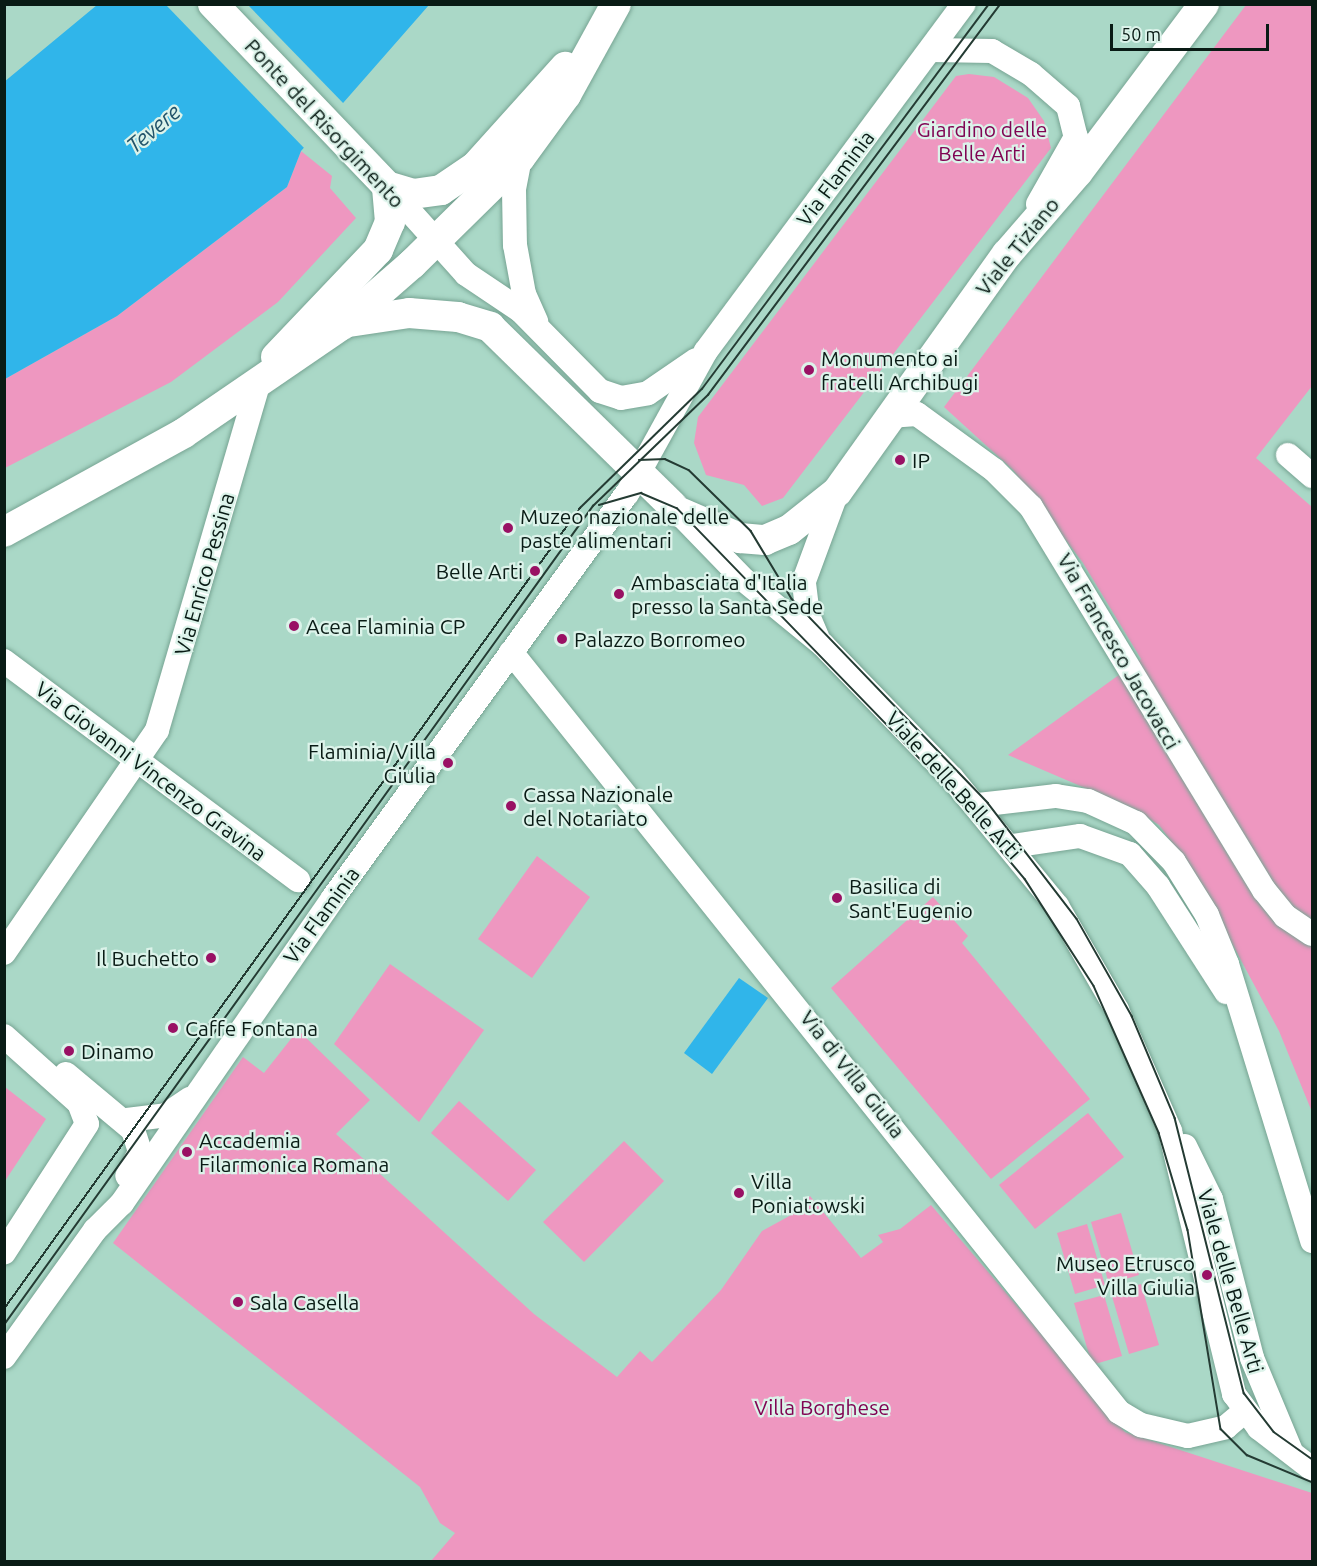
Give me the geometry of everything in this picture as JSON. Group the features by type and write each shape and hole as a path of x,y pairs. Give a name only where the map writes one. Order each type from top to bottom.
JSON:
{"main road":[{"name":"Ponte del Risorgimento","path":"213,4 387,186"},
{"name":"Viale Tiziano","path":"675,508 740,538 765,540 789,530 837,492 889,416 1007,254 1078,172 1204,4"},
{"path":"4,531 134,464 342,325 436,243 520,158 570,88 610,14"},
{"path":"259,382 293,336 378,250 390,222 387,186 420,194 441,190 462,178 610,14"},
{"path":"342,325 390,313 458,317 532,343 640,473 675,508"}],"street":[{"name":"Via Flaminia","path":"4,1358 95,1230 122,1203 197,1090 640,473 706,351 964,4"},
{"path":"931,50 992,51 1051,88 1073,114 1077,132 1070,149 1007,254"},
{"path":"520,158 513,203 516,259 532,343 592,385 621,398 662,386 706,351"},
{"name":"Ponte del Risorgimento","path":"387,186 436,243 532,343"},
{"name":"Via Enrico Pessina","path":"4,953 140,762 160,722 259,382"},
{"name":"Via Francesco Jacovacci","path":"889,416 917,414 994,470 1031,507 1264,890 1286,916 1312,934"},
{"path":"1288,455 1312,476"},
{"name":"Viale Tiziano","path":"823,645 808,616 804,580 837,492"},
{"path":"675,508 744,580 823,645"},
{"name":"Viale delle Belle Arti","path":"823,645 978,805 1012,846 1085,951 1161,1109 1209,1193 1258,1377 1303,1463"},
{"name":"Via di Villa Giulia","path":"512,652 1119,1412 1179,1436 1226,1427 1245,1412"},
{"name":"Via Giovanni Vincenzo Gravina","path":"4,662 298,880"},
{"path":"978,805 1066,796 1106,807 1147,832 1207,915 1312,1241"},
{"path":"1012,846 1080,836 1130,854 1167,898 1241,1017"},
{"path":"7,1038 93,1093 127,1120 138,1139 139,1156 95,1230"},
{"path":"4,1253 84,1135 86,1117 79,1103 7,1038"},
{"path":"127,1120 166,1114 197,1090"},
{"path":"45,1195 107,1122 105,1109 93,1093"},
{"name":"Viale delle Belle Arti","path":"1161,1109 1191,1204 1224,1363 1245,1412"},
{"path":"1245,1412 1303,1463"}],"green space":[{"path":"1246,5 1312,5 1312,386 1256,458 1312,507 1312,1112 1279,1031 1194,873 1159,825 1134,809 1008,755 1141,659 1083,563 1013,470 944,407"},
{"name":"Giardino delle Belle Arti","path":"969,74 994,77 1028,98 1044,121 1051,148 783,498 762,506 744,485 706,475 694,443 698,417 956,76"},
{"path":"301,151 332,176 330,188 356,218 278,302 171,382 5,468 5,379 117,316 287,187"},
{"path":"537,856 590,897 532,978 478,939"},
{"path":"933,897 968,936 962,943 1090,1099 991,1179 831,988"},
{"path":"390,964 484,1030 419,1122 334,1044"},
{"name":"Villa Borghese","path":"298,1030 370,1100 336,1134 534,1314 617,1377 640,1351 652,1362 721,1290 762,1231 793,1214 810,1196 861,1258 883,1242 878,1235 900,1229 931,1205 1125,1432 1312,1493 1312,1561 431,1561 455,1533 440,1523 420,1487 113,1243 243,1057 264,1073"},
{"path":"5,1087 46,1119 5,1181"},
{"path":"459,1101 536,1170 508,1201 431,1133"},
{"path":"1088,1113 1124,1157 1035,1229 999,1185"},
{"path":"624,1141 664,1181 584,1262 543,1222"},
{"path":"1121,1213 1139,1275 1109,1284 1091,1222"},
{"path":"1087,1224 1105,1285 1075,1294 1057,1233"},
{"path":"1141,1284 1159,1345 1129,1354 1111,1293"},
{"path":"1104,1295 1122,1356 1092,1365 1074,1303"}],"water":[{"name":"Tevere","path":"97,5 429,5 301,151 287,187 117,316 5,379 4,82"},
{"path":"739,978 768,998 712,1074 684,1053"}],"pier":[{"path":"166,5 248,5 345,105 306,150"}],"tram line":[{"path":"4,1309 580,508 702,389 989,4"},
{"path":"4,1325 593,506 708,395 1001,4"},
{"path":"639,460 665,459 689,470 751,531 792,599 988,803 1077,919 1132,1016 1175,1118 1244,1393 1274,1432 1312,1459"},
{"path":"599,505 641,493 677,508 953,793 1025,879 1094,986 1159,1133 1188,1230 1221,1429 1247,1455 1312,1482"}],"place":[{"name":"Monumento ai fratelli Archibugi","path":"809,370"},
{"name":"IP","path":"900,460"},
{"name":"Muzeo nazionale delle paste alimentari","path":"508,528"},
{"name":"Belle Arti","path":"535,571"},
{"name":"Ambasciata d'Italia presso la Santa Sede","path":"619,594"},
{"name":"Acea Flaminia CP","path":"294,626"},
{"name":"Palazzo Borromeo","path":"562,639"},
{"name":"Flaminia/Villa Giulia","path":"448,763"},
{"name":"Cassa Nazionale del Notariato","path":"511,806"},
{"name":"Basilica di Sant'Eugenio","path":"837,898"},
{"name":"Il Buchetto","path":"211,958"},
{"name":"Caffe Fontana","path":"173,1028"},
{"name":"Dinamo","path":"69,1051"},
{"name":"Accademia Filarmonica Romana","path":"187,1152"},
{"name":"Villa Poniatowski","path":"739,1193"},
{"name":"Museo Etrusco Villa Giulia","path":"1207,1275"},
{"name":"Sala Casella","path":"238,1302"}]}
